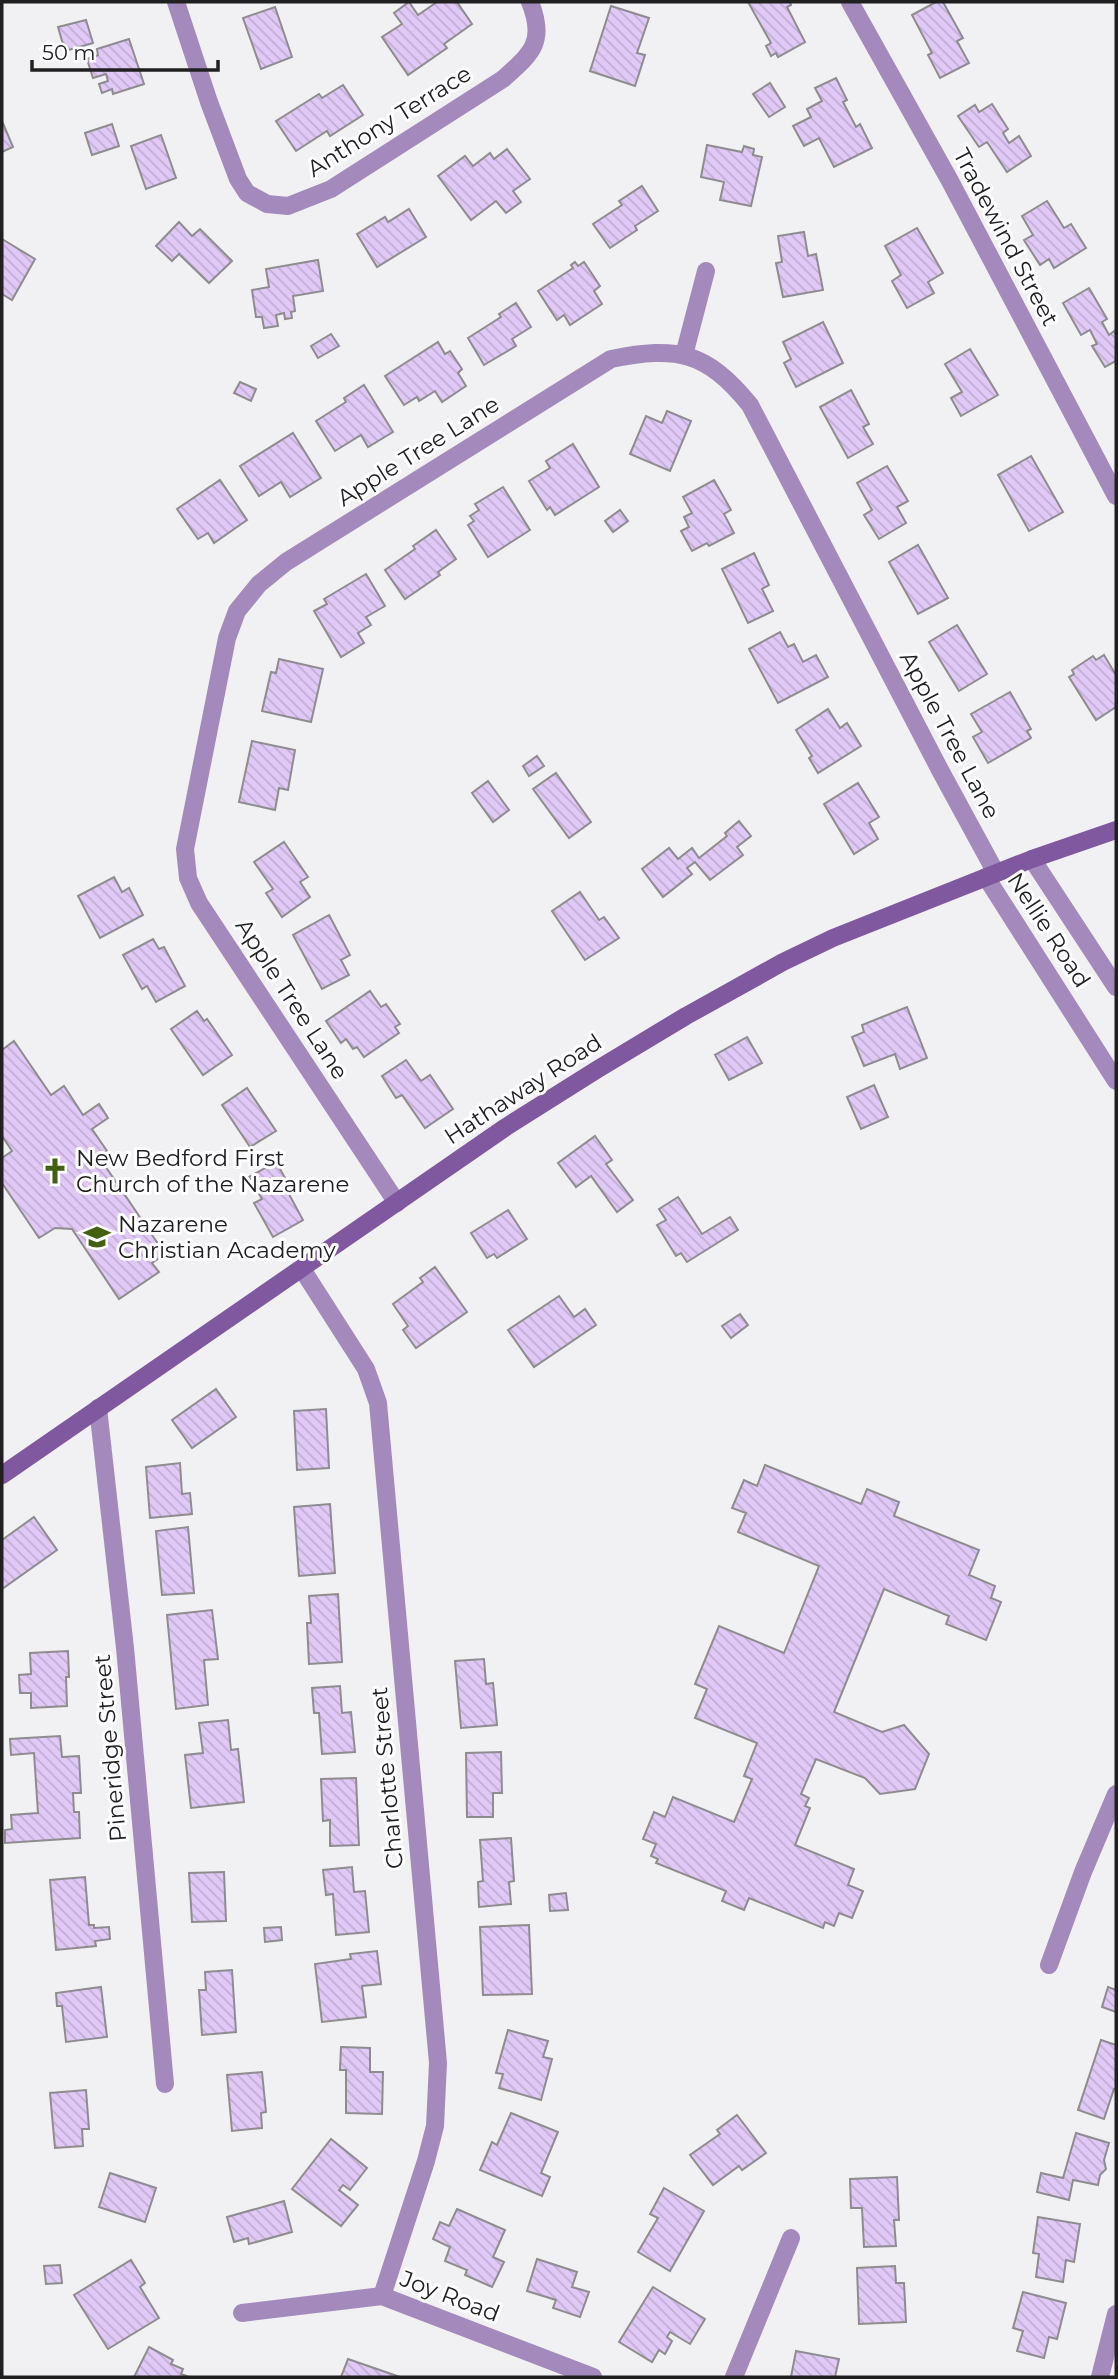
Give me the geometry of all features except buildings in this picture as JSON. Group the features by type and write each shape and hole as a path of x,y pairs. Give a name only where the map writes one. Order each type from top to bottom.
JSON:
{"main road":[{"name":"Hathaway Road","path":"2,1475 554,1096 722,995 833,938 1032,859 1116,830"}],"street":[{"name":"Anthony Terrace","path":"176,2 238,179 247,193 267,204 279,206 298,203 331,189 503,79 527,55 538,38 538,27 530,2"},
{"name":"Tradewind Street","path":"850,2 950,181 1116,496"},
{"path":"684,355 706,271"},
{"name":"Apple Tree Lane","path":"397,1203 199,902 188,878 185,849 227,638 237,611 259,584 286,562 611,359 662,351 684,355 711,367 733,384 750,405 940,770 991,875"},
{"name":"Nellie Road","path":"1032,859 1116,987"},
{"name":"Nellie Road","path":"991,875 1116,1081"},
{"name":"Charlotte Street","path":"302,1269 366,1369 378,1403 438,2063 435,2126 382,2296"},
{"name":"Pineridge Street","path":"98,1408 125,1648 165,2084"},
{"path":"1049,1965 1083,1872 1116,1794"},
{"path":"734,2377 790,2238"},
{"name":"Joy Road","path":"242,2313 382,2296 593,2377"},
{"path":"1100,2377 1116,2314"}],"place":[{"name":"New Bedford First Church of the Nazarene","path":"55,1171"},
{"name":"Nazarene Christian Academy","path":"97,1237"}]}
